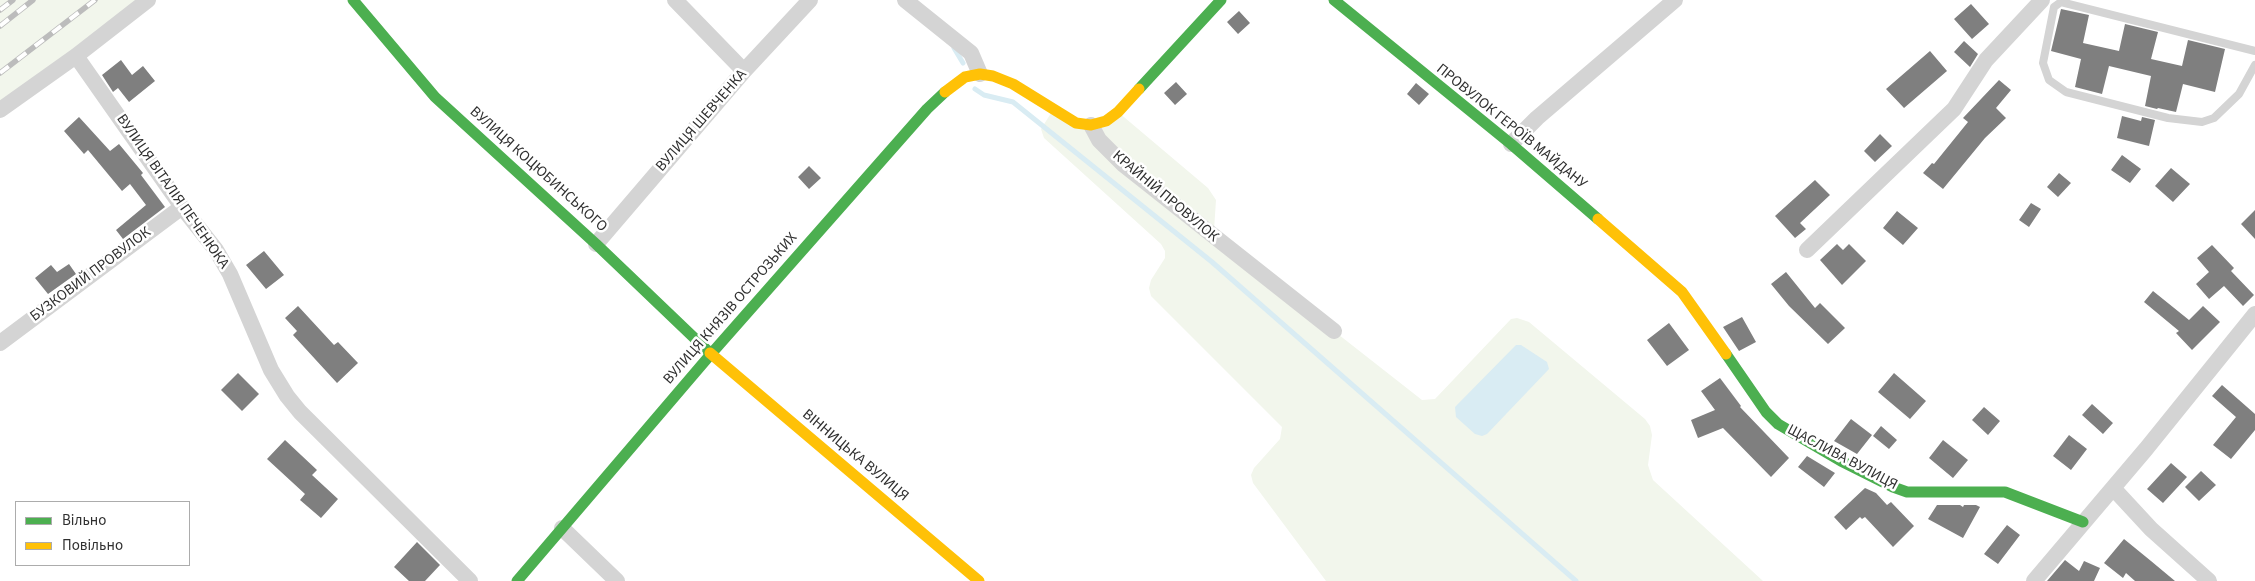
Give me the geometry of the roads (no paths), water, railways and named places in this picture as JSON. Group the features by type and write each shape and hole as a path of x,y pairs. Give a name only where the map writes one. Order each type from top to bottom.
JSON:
{"street":[{"path":"0,110 76,56 148,0"},
{"name":"ВУЛИЦЯ КОЦЮБИНСЬКОГО","path":"353,0 435,97 596,244 711,354"},
{"path":"675,0 744,71"},
{"name":"ВУЛИЦЯ ШЕВЧЕНКА","path":"596,244 744,71 810,0"},
{"path":"905,0 971,53 980,74 1004,79 1076,123 1091,125 1106,121 1118,112 1221,0"},
{"name":"ПРОВУЛОК ГЕРОЇВ МАЙДАНУ","path":"1334,0 1511,144 1669,278"},
{"path":"1511,144 1537,118 1675,0"},
{"path":"1807,250 1954,109 1986,60 2042,0"},
{"name":"ВУЛИЦЯ ВІТАЛІЯ ПЕЧЕНЮКА","path":"76,56 182,207 216,250 230,274 271,370 287,396 470,581"},
{"name":"ВУЛИЦЯ КНЯЗІВ ОСТРОЗЬКИХ","path":"517,581 711,354 927,109 959,81 980,74"},
{"name":"КРАЙНІЙ ПРОВУЛОК","path":"1091,125 1099,140 1124,165 1334,332"},
{"name":"БУЗКОВИЙ ПРОВУЛОК","path":"0,343 182,207"},
{"name":"ЩАСЛИВА ВУЛИЦЯ","path":"1669,278 1682,292 1766,412 1790,432 1893,487 1907,492 2005,492 2083,522"},
{"path":"2034,581 2205,378 2255,314"},
{"name":"ВІННИЦЬКА ВУЛИЦЯ","path":"711,354 979,581"},
{"path":"2113,488 2151,529 2209,581"},
{"path":"562,528 617,581"}],"lane":[{"path":"2255,51 2061,2 2054,6 2043,63 2049,80 2066,92 2168,118 2202,122 2214,118 2239,94 2255,65"}],"waterway":[{"path":"954,48 963,63"},
{"path":"975,89 984,95 1013,102 1212,262 1576,581"}],"railway":[{"path":"0,10 13,0"},
{"path":"0,26 33,0"},
{"path":"0,73 95,0"}]}
